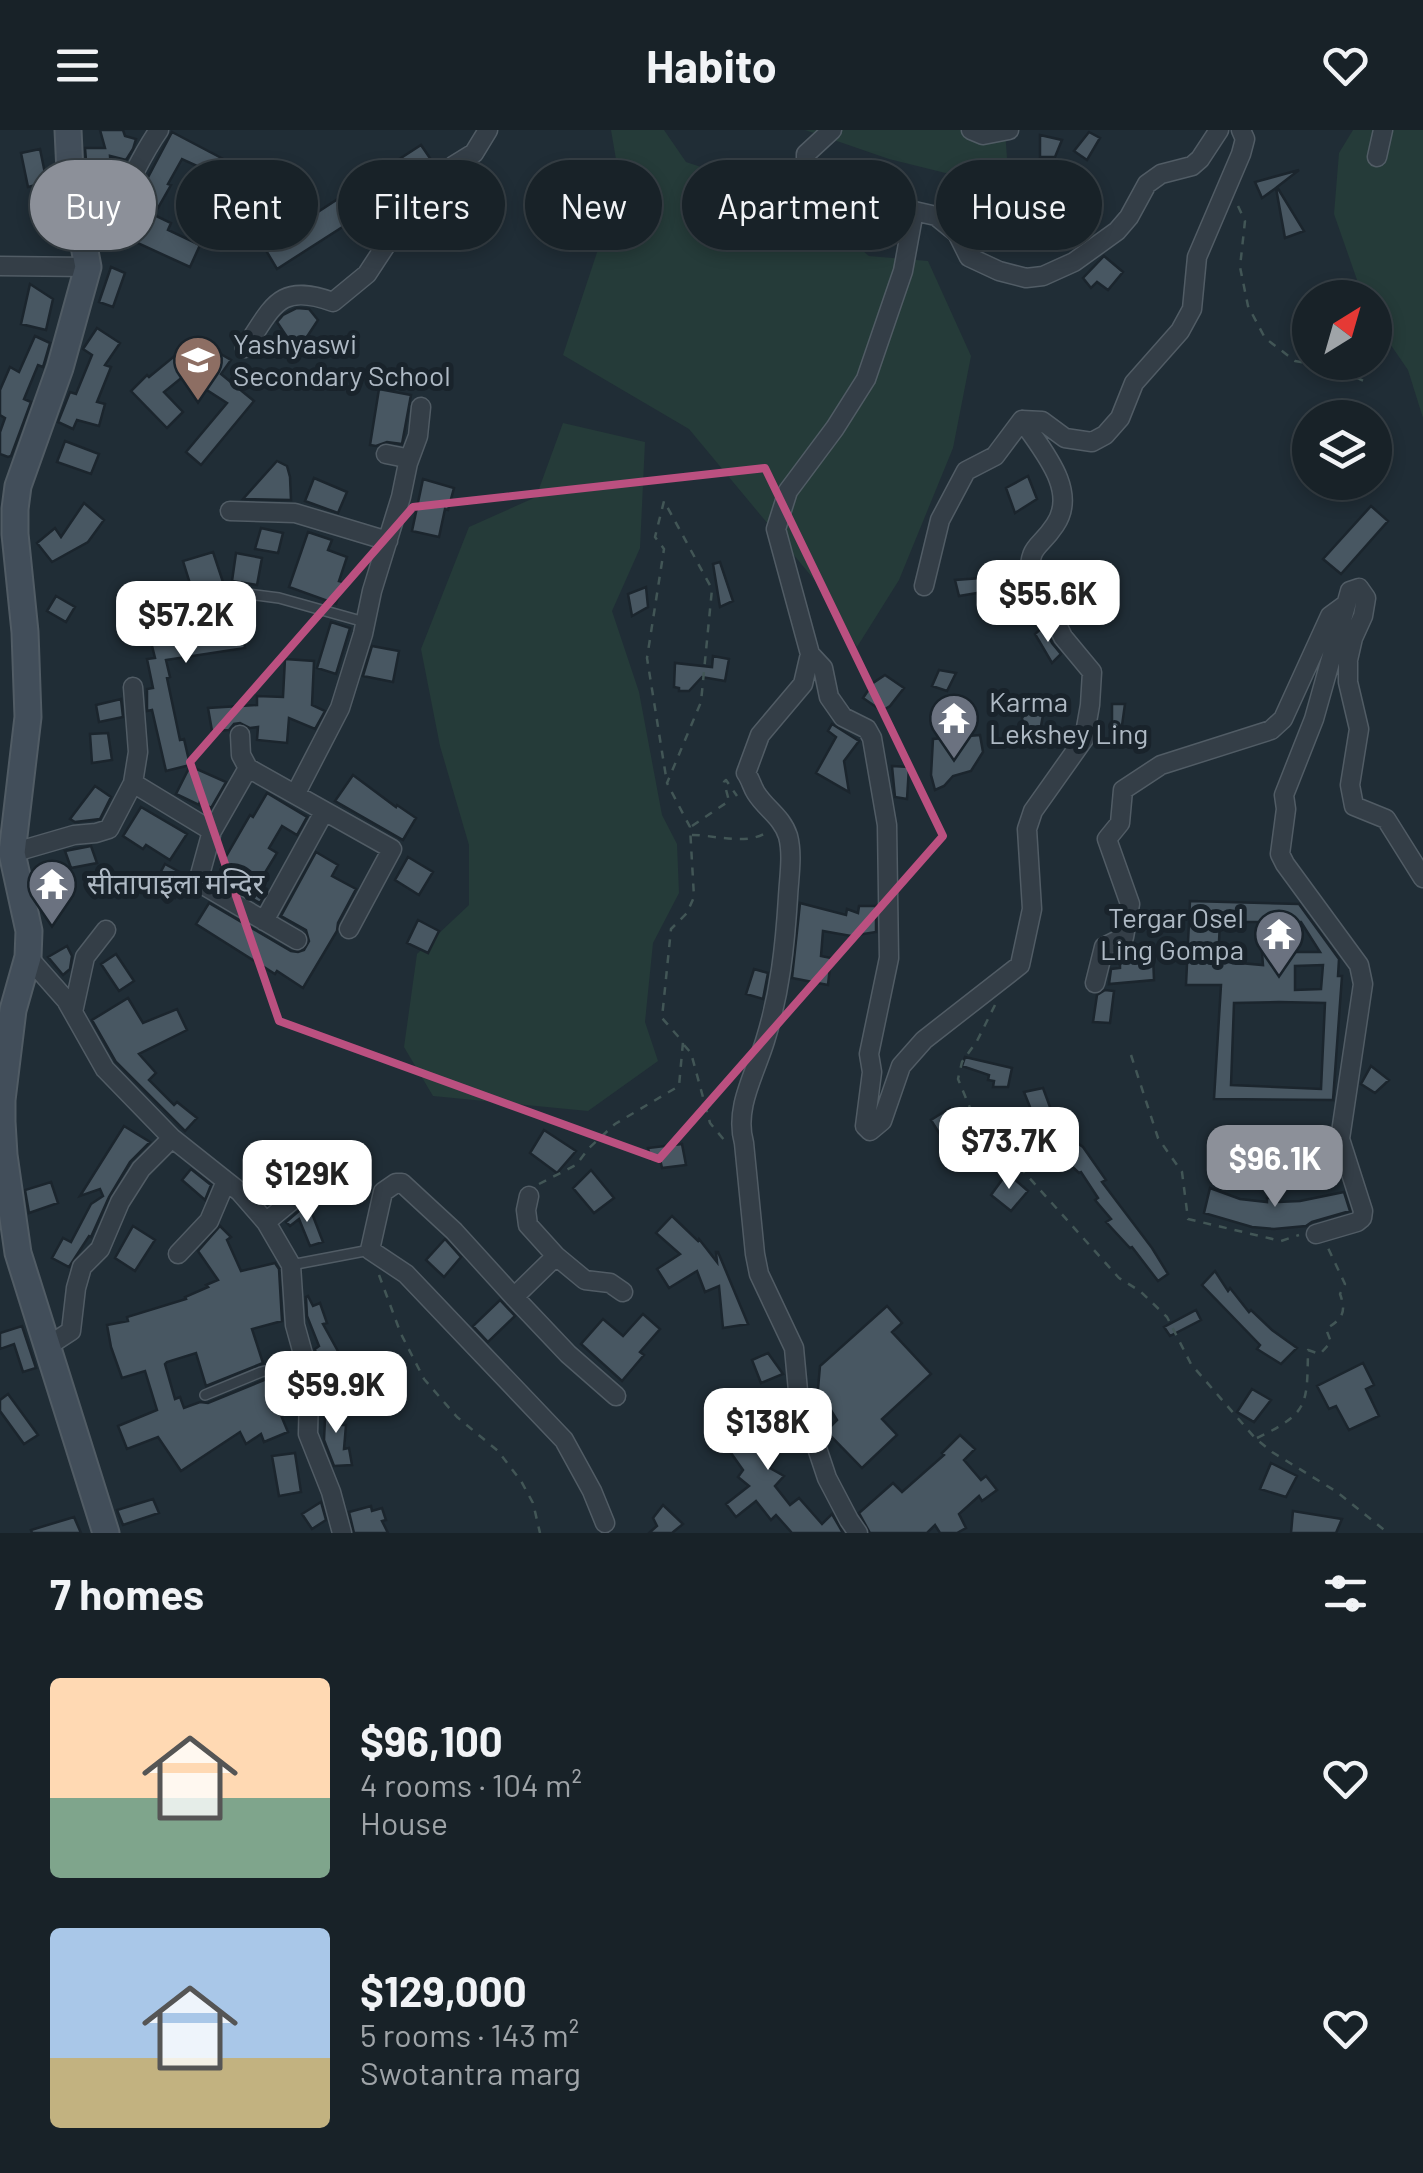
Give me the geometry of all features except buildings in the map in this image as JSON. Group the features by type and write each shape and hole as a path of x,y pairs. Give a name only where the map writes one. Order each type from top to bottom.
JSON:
{"main road":[{"path":"68,130 70,172 85,255 60,368 18,486 15,508 28,716 12,853 28,931 28,957 7,1010 2,1111 9,1258 48,1346 106,1533"}],"street":[{"path":"0,266 85,255 158,130"},
{"path":"246,348 280,298 315,295 332,302 367,274 404,224 445,193 453,166 474,153 488,130"},
{"path":"806,160 806,154 832,130"},
{"path":"971,130 983,135 1009,130"},
{"path":"916,211 936,216 958,232 970,257 999,272 1026,278 1043,276 1074,262 1116,231 1129,217 1147,184 1162,174 1192,166 1219,130"},
{"path":"1022,420 1042,421 1065,438 1092,442 1106,434 1120,418 1134,383 1180,331 1192,309 1197,257 1241,154 1242,130"},
{"path":"1377,157 1383,130"},
{"path":"858,1533 828,1478 798,1391 794,1348 760,1274 755,1254 740,1127 744,1098 766,1039 784,961 790,866 789,839 782,822 755,792 746,773 760,735 804,684 810,654 776,528 788,490 836,428 866,379 908,250"},
{"path":"296,794 340,708 364,634 372,591 418,436 420,406"},
{"path":"810,654 823,668 829,697 836,707 872,738 887,825 889,958 868,1054 872,1072 865,1126 870,1131 882,1121 901,1066 924,1040 1020,965 1032,910 1027,828 1033,811 1084,739 1092,672 1063,637 1042,595 1028,579 1035,546 1062,514 1064,491 1022,420"},
{"path":"924,586 940,520 966,471 995,456 1022,420"},
{"path":"386,454 401,456 408,462"},
{"path":"230,511 295,513 388,541"},
{"path":"1316,1234 1362,1218 1340,1139 1363,984 1359,965 1280,854 1284,795 1314,718 1345,604 1350,591 1359,588 1366,598 1348,660 1348,682 1359,729 1350,785 1354,806 1386,819 1423,878"},
{"path":"1095,983 1104,948 1124,937 1130,904 1107,839 1120,823 1123,790 1161,765 1271,730 1282,719 1330,616 1345,604"},
{"path":"12,853 109,828 133,783 138,752 133,687"},
{"path":"240,736 241,756 248,768 392,849 350,929"},
{"path":"248,768 212,831 198,882 297,940"},
{"path":"133,783 212,831"},
{"path":"264,921 324,812"},
{"path":"73,1012 86,956 106,930"},
{"path":"28,957 66,1000 105,1069 172,1138 240,1192 266,1222 291,1265 295,1325 309,1392 308,1434 342,1533"},
{"path":"48,1346 71,1331 82,1267 100,1248 120,1202 141,1168 172,1138"},
{"path":"266,1222 341,1168 348,1154"},
{"path":"178,1254 208,1222 226,1180"},
{"path":"605,1523 564,1440 406,1274 370,1250 383,1192 391,1184 402,1184 454,1232 568,1354 616,1396"},
{"path":"529,1196 528,1225 556,1256 585,1280 610,1283 623,1292"},
{"path":"514,1297 556,1256"}],"lane":[{"path":"182,600 232,592 279,598 361,621 364,634"},
{"path":"291,1265 370,1250"},
{"path":"205,1396 261,1372 305,1361"}],"path":[{"path":"1228,186 1244,220 1240,267 1248,306 1265,338 1294,361 1336,368 1364,381"},
{"path":"668,783 701,702 712,589 664,501 655,537 664,550 647,658 668,783 690,826 694,897 687,912 671,928 662,1018 691,1053 710,1124 730,1147"},
{"path":"690,826 728,801 726,780 738,798 755,792"},
{"path":"691,835 759,837 782,822"},
{"path":"1003,980 992,1013 962,1062 958,1079 973,1115 1119,1278 1140,1291 1167,1317 1190,1364 1255,1438 1338,1492 1388,1533"},
{"path":"529,1196 536,1186 576,1166 615,1124 679,1086 682,1042"},
{"path":"1130,1055 1158,1138 1182,1172 1188,1219 1282,1241 1314,1230 1332,1253 1344,1284 1340,1294 1343,1314 1326,1330 1331,1342 1320,1354 1308,1350 1307,1396 1297,1414 1255,1438"},
{"path":"370,1250 401,1334 424,1379 457,1417 498,1451 521,1481 533,1503 540,1533"}],"highlighted area":[{"path":"765,468 943,836 659,1159 279,1021 190,762 413,507"}],"green space":[{"path":"611,130 664,130 685,160 682,250 862,250 869,256 928,261 971,356 953,448 899,580 857,647 822,589 689,429 563,355 598,250 662,250 662,160 616,160"},
{"path":"805,130 1005,130 1006,160 936,160 936,171 916,166 916,160 889,159"},
{"path":"1353,130 1423,130 1423,418 1408,370 1392,347 1392,280 1357,280 1334,214 1339,153"},
{"path":"563,423 645,442 640,548 612,611 639,692 662,815 677,844 679,893 653,943 645,1022 658,1061 588,1111 433,1096 404,1047 417,954 469,905 469,845 440,746 421,649 469,527 536,497"}],"place":[{"name":"Yashyaswi Secondary School","path":"198,402"},
{"name":"Karma Lekshey Ling","path":"954,760"},
{"name":"सीतापाइला मन्दिर","path":"52,926"},
{"name":"Tergar Osel Ling Gompa","path":"1279,976"}]}
